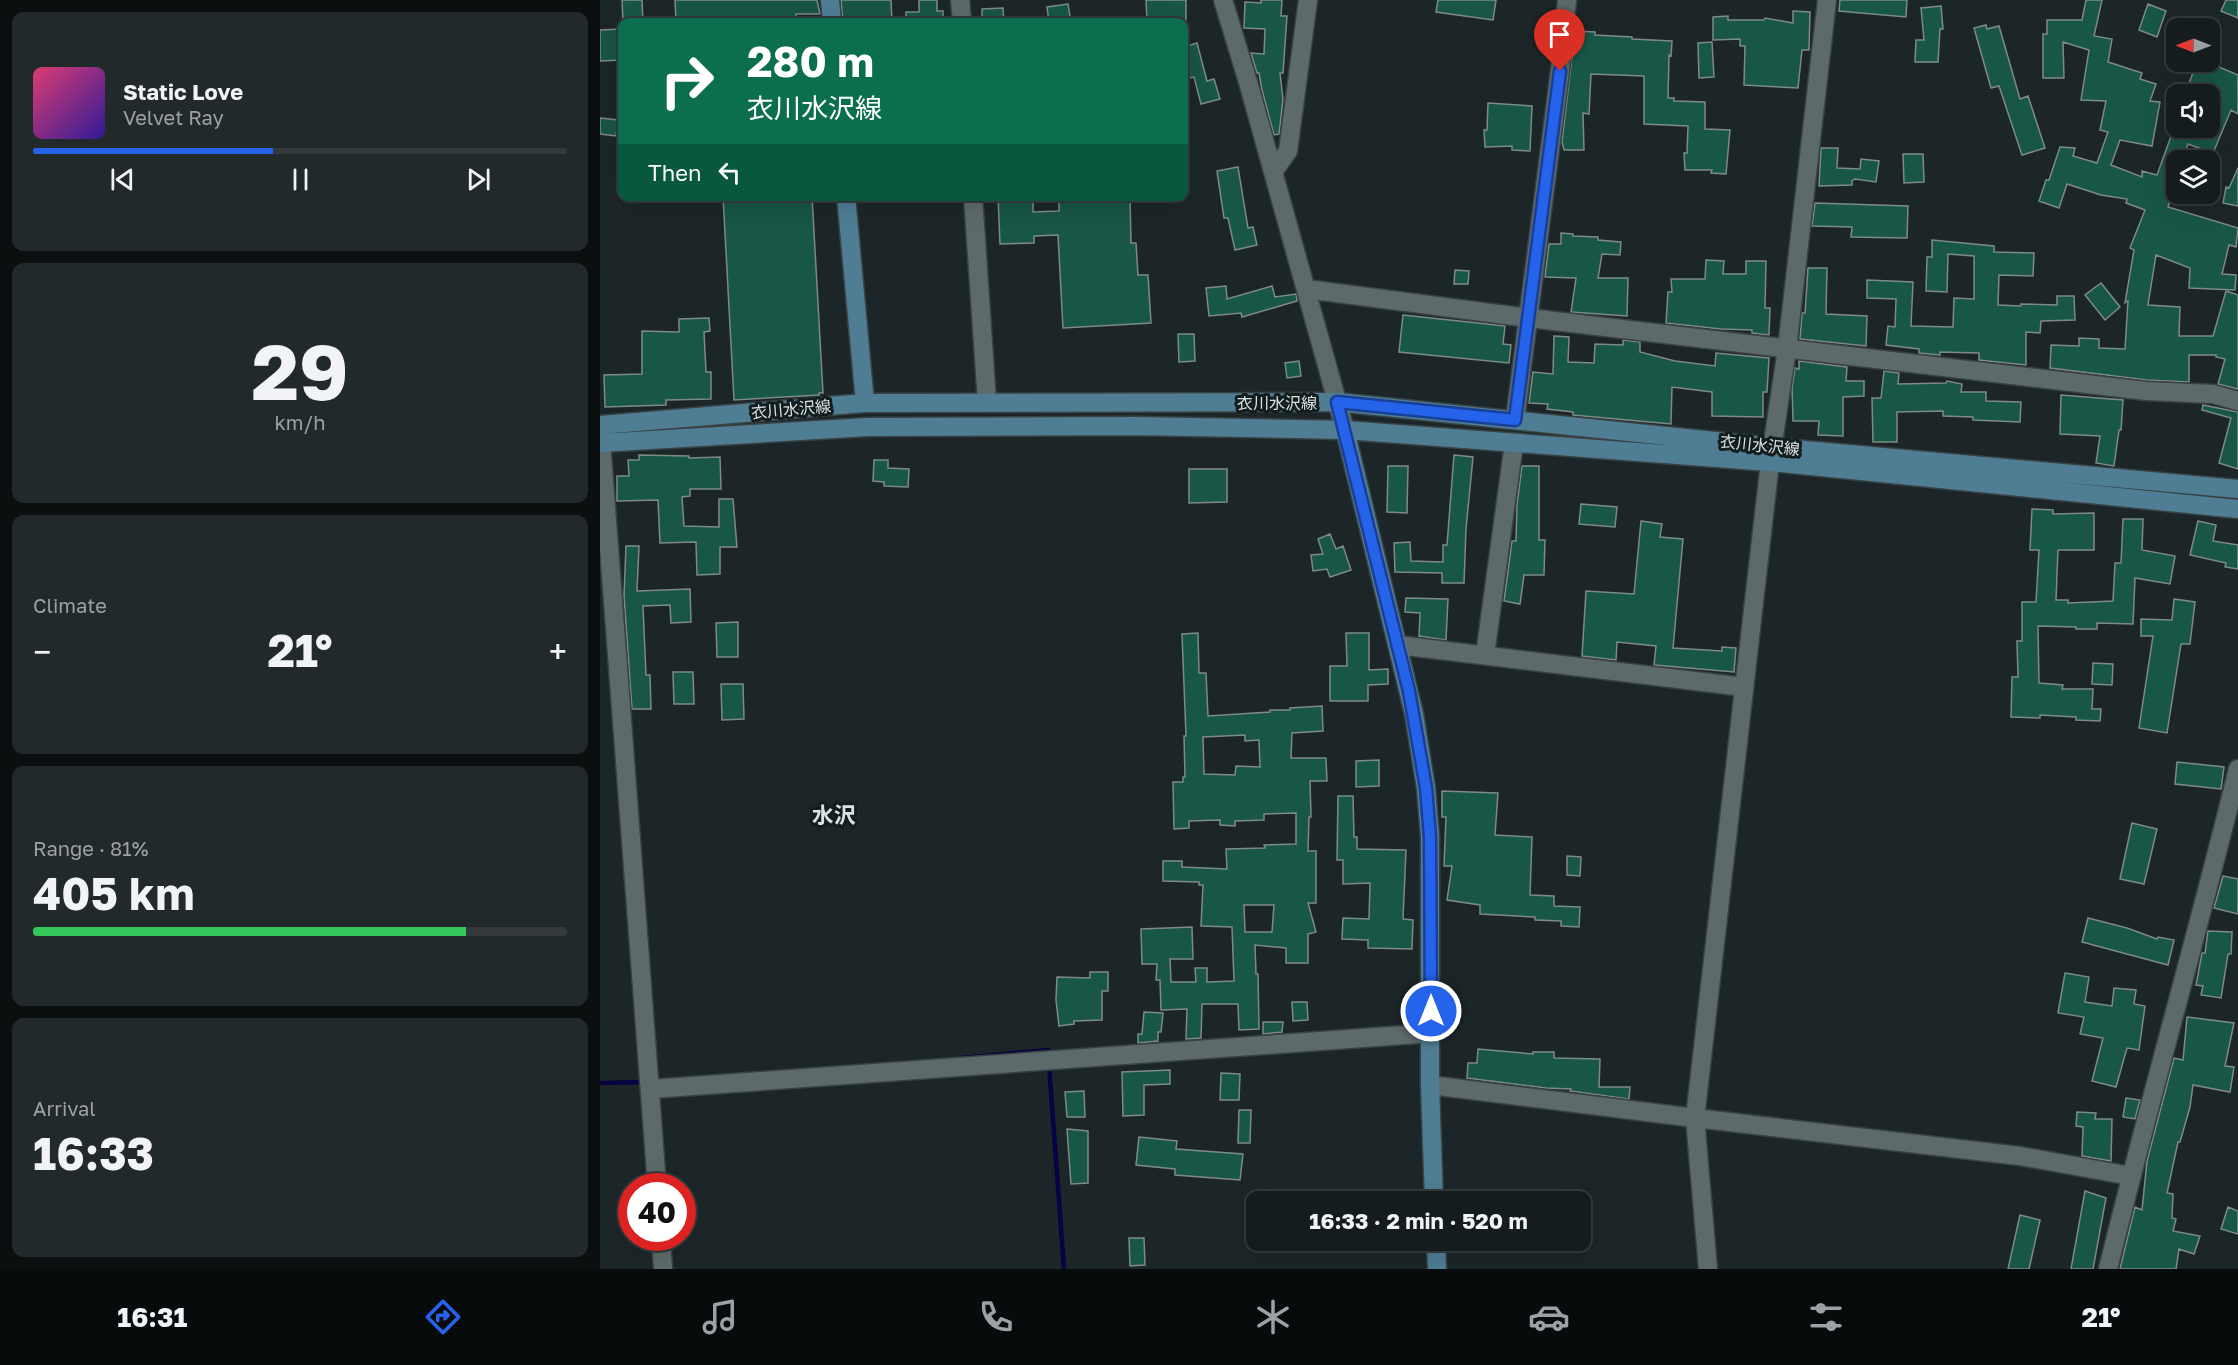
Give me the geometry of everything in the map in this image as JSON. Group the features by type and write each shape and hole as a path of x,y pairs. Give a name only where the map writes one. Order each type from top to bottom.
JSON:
{"main road":[{"path":"830,0 832,18"},
{"path":"846,201 865,403"},
{"name":"衣川水沢線","path":"600,434 865,403 1337,402 1515,420 1772,455 2238,509"},
{"name":"衣川水沢線","path":"600,434 868,427 1135,426 1344,430 1514,443 1772,455 2238,489"},
{"path":"1344,430 1414,714 1426,788 1430,828 1430,1085 1434,1191"},
{"path":"1436,1251 1437,1269"}],"street":[{"path":"960,0 962,18"},
{"path":"1223,0 1248,82 1344,430"},
{"path":"1273,172 1288,151 1308,0"},
{"path":"1515,420 1567,0"},
{"path":"1708,1269 1695,1118 1744,687 1787,349 1827,0"},
{"path":"973,201 987,402"},
{"path":"1306,290 2146,391 2212,394 2238,400"},
{"path":"600,434 656,1173"},
{"path":"1485,654 1514,443"},
{"path":"1398,645 1744,687"},
{"path":"2108,1269 2212,878 2238,769"},
{"path":"651,1089 1431,1033"},
{"path":"1430,1085 2020,1156 2131,1176"},
{"path":"662,1251 663,1269"}],"building":[{"path":"622,0 642,0 643,18 623,18"},
{"path":"675,0 817,0 820,14 796,14 796,18 676,18"},
{"path":"841,0 891,0 892,18 843,18"},
{"path":"919,0 937,0 937,11 943,11 943,18 906,18 906,12 919,12"},
{"path":"1146,0 1186,0 1186,18 1147,18"},
{"path":"1261,0 1282,0 1281,16 1287,16 1283,73 1280,73 1283,99 1279,134 1274,135 1259,73 1257,73 1251,53 1264,54 1265,29 1244,28 1245,2 1261,3"},
{"path":"1438,0 1496,0 1493,20 1436,12"},
{"path":"1840,0 1907,0 1906,17 1839,11"},
{"path":"2086,0 2102,0 2094,36 2112,39 2108,62 2142,73 2140,79 2156,84 2150,101 2160,102 2152,146 2120,140 2111,165 2142,177 2142,171 2157,175 2166,150 2166,204 2169,204 2168,207 2238,228 2236,247 2229,245 2222,274 2236,275 2235,290 2189,288 2190,268 2156,255 2148,305 2180,307 2179,336 2213,336 2226,291 2238,295 2238,389 2218,384 2225,359 2216,357 2216,355 2189,355 2189,382 2147,380 2050,368 2051,345 2079,346 2079,338 2099,339 2099,348 2125,349 2128,301 2125,303 2134,250 2130,248 2145,210 2126,203 2127,199 2101,195 2067,184 2059,208 2039,201 2060,147 2075,148 2073,156 2097,163 2108,132 2100,130 2106,101 2081,100 2089,50 2063,42 2064,78 2043,78 2043,34 2047,34 2047,20 2082,20"},
{"path":"2226,0 2238,0 2238,18 2221,11"},
{"path":"1068,4 1070,18 1048,18 1047,7"},
{"path":"2148,4 2166,11 2157,37 2139,30"},
{"path":"1941,6 1943,29 1940,29 1938,62 1915,62 1916,40 1924,40 1921,8"},
{"path":"1003,8 1004,18 982,18 982,9"},
{"path":"1793,11 1810,12 1809,50 1802,50 1798,88 1744,85 1745,46 1740,46 1740,39 1713,40 1713,17 1728,16 1728,20 1764,20 1765,18 1793,23"},
{"path":"1986,25 1987,29 1999,26 2020,99 2028,96 2045,148 2022,155 1999,86 1991,88 1974,28"},
{"path":"618,29 618,60 600,61 600,30"},
{"path":"1575,31 1595,32 1595,35 1632,37 1632,39 1672,41 1671,56 1669,55 1668,98 1674,98 1674,101 1705,102 1705,129 1730,130 1726,174 1711,173 1712,170 1685,170 1684,153 1687,153 1688,126 1644,124 1644,76 1591,74 1589,114 1583,113 1584,150 1564,150 1562,142"},
{"path":"1712,42 1714,77 1699,78 1698,43"},
{"path":"1197,43 1207,81 1214,79 1220,99 1201,104 1194,77 1188,78 1188,46"},
{"path":"2220,67 2238,75 2238,114 2231,110 2220,136 2220,84 2189,84 2193,72 2220,72"},
{"path":"1488,103 1532,106 1530,151 1512,150 1512,146 1485,147 1484,130 1487,130"},
{"path":"600,118 618,120 616,136 600,134"},
{"path":"2170,138 2219,138 2214,150 2204,150 2188,144 2186,150 2166,150"},
{"path":"1821,148 1838,148 1837,168 1860,169 1861,159 1879,161 1876,182 1855,179 1852,185 1819,186"},
{"path":"1903,154 1923,154 1924,182 1904,183"},
{"path":"1238,167 1248,228 1253,227 1257,245 1235,250 1228,218 1224,218 1217,171"},
{"path":"2238,168 2238,206 2223,203 2226,187 2229,188"},
{"path":"723,201 812,201 823,393 734,400"},
{"path":"998,201 1033,201 1033,212 1059,211 1059,201 1130,201 1131,243 1136,243 1138,275 1148,275 1151,323 1063,328 1058,235 1034,236 1034,243 1000,244"},
{"path":"1815,203 1908,206 1907,238 1851,237 1852,227 1812,226"},
{"path":"1561,233 1621,242 1620,255 1602,254 1598,278 1628,278 1627,316 1571,312 1576,278 1545,277 1549,244 1561,244"},
{"path":"1932,240 1994,246 1994,252 2034,253 2033,276 1999,275 1998,305 2057,305 2057,296 2074,296 2075,320 2041,321 2040,333 2026,332 2026,365 1979,360 1979,353 1940,352 1940,355 1919,353 1919,349 1886,345 1888,326 1895,327 1896,299 1867,298 1867,280 1913,282 1911,326 1953,327 1954,298 1974,299 1974,256 1948,254 1947,292 1926,291 1927,257 1932,257"},
{"path":"1706,260 1724,261 1723,274 1746,274 1746,261 1766,261 1765,308 1770,308 1769,335 1752,333 1752,330 1666,323 1668,292 1672,292 1671,279 1705,279"},
{"path":"1808,268 1827,268 1826,314 1867,316 1866,346 1800,339 1802,313 1805,313"},
{"path":"1455,270 1469,271 1468,284 1454,284"},
{"path":"2101,283 2120,307 2105,320 2085,295"},
{"path":"1226,286 1227,299 1272,286 1275,297 1296,294 1297,301 1242,317 1241,313 1209,316 1206,288"},
{"path":"1403,315 1505,326 1503,344 1511,345 1509,363 1399,352"},
{"path":"709,318 710,331 704,332 706,372 711,372 711,399 666,400 666,405 605,407 604,375 642,374 642,331 679,332 679,319"},
{"path":"1178,334 1194,334 1195,361 1179,362"},
{"path":"1554,336 1569,337 1568,362 1594,363 1595,344 1623,345 1623,340 1640,342 1640,352 1675,361 1715,366 1716,353 1769,358 1767,392 1763,392 1763,417 1712,416 1712,392 1672,387 1671,424 1573,415 1573,412 1547,409 1548,404 1529,403 1533,372 1553,374"},
{"path":"1299,361 1301,376 1287,378 1285,363"},
{"path":"1799,361 1847,367 1846,381 1864,381 1864,396 1843,397 1843,436 1818,435 1819,421 1793,421 1792,388 1795,368 1799,369"},
{"path":"1884,371 1899,373 1898,384 1946,383 1947,381 1962,384 1961,392 1986,392 1986,401 2021,402 2020,422 1943,416 1943,411 1897,412 1897,442 1873,442 1872,398 1881,398"},
{"path":"2061,395 2123,400 2121,430 2119,430 2114,466 2096,463 2100,436 2060,434"},
{"path":"2203,405 2238,412 2238,469 2219,463 2231,418 2202,410"},
{"path":"639,455 720,457 721,489 690,489 690,496 682,497 684,526 719,527 719,499 733,499 737,547 720,547 720,574 697,575 696,542 660,543 658,500 617,501 617,476 629,476 628,460 639,460"},
{"path":"1454,455 1473,457 1466,529 1464,583 1442,583 1442,573 1395,572 1394,543 1410,542 1411,561 1443,562 1443,545 1447,545"},
{"path":"874,460 888,460 888,468 909,469 908,487 884,486 884,482 873,481"},
{"path":"1388,466 1408,466 1407,513 1387,512"},
{"path":"1522,466 1539,466 1539,540 1545,540 1544,575 1524,575 1520,604 1504,601 1512,541 1516,541 1517,505"},
{"path":"1189,469 1227,469 1227,502 1189,503"},
{"path":"1581,504 1617,507 1615,527 1579,524"},
{"path":"2032,509 2053,510 2053,514 2094,513 2094,550 2058,550 2056,600 2068,600 2068,603 2113,601 2115,563 2121,563 2123,519 2143,519 2142,550 2175,556 2170,584 2135,578 2133,624 2097,623 2097,629 2038,626 2039,683 2063,685 2062,689 2093,689 2092,709 2101,709 2100,721 2040,715 2040,718 2011,717 2012,677 2018,677 2017,641 2022,641 2022,602 2036,602 2039,550 2030,550"},
{"path":"1641,521 1662,524 1660,537 1683,539 1673,648 1722,651 1722,647 1736,648 1734,672 1654,665 1656,646 1617,642 1616,660 1582,656 1586,591 1634,594"},
{"path":"2198,521 2216,525 2213,541 2238,545 2238,569 2225,567 2226,563 2190,555"},
{"path":"1330,534 1336,549 1343,546 1351,570 1330,577 1327,569 1313,571 1311,555 1323,554 1318,539"},
{"path":"626,546 639,546 637,591 690,589 691,622 671,623 670,605 643,606 646,675 650,675 651,709 632,709 624,596"},
{"path":"1406,598 1448,599 1446,640 1419,636 1420,613 1405,612"},
{"path":"2174,599 2195,602 2190,644 2181,644 2167,733 2139,728 2153,636 2141,636 2141,619 2172,620"},
{"path":"738,622 738,657 717,657 716,623"},
{"path":"1198,633 1199,673 1206,673 1208,716 1322,706 1323,731 1292,733 1291,758 1326,758 1327,781 1310,781 1311,817 1309,817 1308,851 1316,851 1316,903 1308,903 1316,932 1308,934 1308,963 1286,963 1286,948 1255,945 1259,1029 1239,1030 1238,1004 1202,1004 1201,1038 1186,1039 1187,1009 1161,1010 1160,980 1156,980 1157,964 1142,964 1141,929 1192,927 1193,959 1170,959 1171,982 1196,982 1195,968 1207,968 1207,982 1234,981 1232,927 1201,926 1203,885 1199,885 1199,882 1163,881 1163,861 1182,861 1182,867 1227,869 1226,849 1296,844 1296,813 1264,814 1264,820 1235,821 1235,826 1220,825 1220,820 1189,821 1189,828 1174,829 1173,782 1183,782 1183,777 1185,777 1184,736 1186,736 1182,634","holes":["1245,735 1245,741 1259,740 1260,767 1236,766 1235,775 1204,774 1203,737","1244,905 1274,905 1272,932 1245,932"]},
{"path":"1346,633 1369,633 1369,670 1388,669 1388,684 1368,685 1368,701 1330,701 1330,666 1347,666"},
{"path":"2093,663 2113,664 2112,685 2092,684"},
{"path":"673,672 693,672 694,704 674,704"},
{"path":"721,684 743,684 744,719 722,720"},
{"path":"1379,760 1379,786 1356,787 1356,761"},
{"path":"2177,762 2224,767 2221,789 2175,784"},
{"path":"1442,791 1498,793 1495,835 1532,837 1530,895 1554,896 1554,906 1580,907 1579,927 1561,926 1561,921 1535,920 1535,917 1480,914 1480,905 1447,900 1452,866 1444,866 1446,817 1442,817"},
{"path":"1338,796 1353,796 1354,837 1357,837 1357,849 1406,850 1403,919 1413,920 1412,949 1368,948 1368,940 1342,939 1343,918 1369,919 1370,883 1343,884 1343,860 1337,860"},
{"path":"2132,823 2157,829 2144,884 2120,879"},
{"path":"1567,856 1581,857 1580,876 1567,875"},
{"path":"2223,876 2238,879 2238,914 2214,908"},
{"path":"2088,918 2157,939 2158,937 2174,940 2168,965 2082,942"},
{"path":"2208,931 2232,932 2231,954 2228,954 2221,998 2201,995 2203,986 2196,985 2202,953 2205,953"},
{"path":"1090,972 1108,972 1108,991 1102,991 1102,1020 1074,1021 1074,1024 1059,1026 1056,1000 1057,977 1090,978"},
{"path":"2065,973 2089,977 2085,1002 2112,1006 2114,988 2136,990 2134,1004 2145,1006 2139,1050 2127,1048 2116,1087 2092,1081 2103,1038 2080,1034 2084,1017 2058,1013"},
{"path":"1292,1002 1307,1002 1308,1020 1293,1021"},
{"path":"1144,1012 1163,1013 1158,1041 1138,1043 1138,1034 1142,1034"},
{"path":"2187,1017 2234,1023 2225,1066 2234,1067 2230,1092 2193,1085 2190,1107 2180,1142 2178,1142 2167,1193 2173,1194 2172,1218 2176,1219 2173,1231 2200,1236 2194,1254 2179,1249 2176,1269 2120,1269 2135,1207 2142,1210 2147,1161 2174,1058 2183,1060"},
{"path":"1263,1022 1283,1022 1282,1032 1263,1034"},
{"path":"1478,1049 1533,1054 1533,1052 1554,1052 1554,1058 1600,1059 1599,1087 1630,1087 1629,1099 1570,1091 1571,1089 1467,1078 1468,1063 1477,1063"},
{"path":"1170,1070 1170,1084 1144,1085 1144,1115 1123,1116 1122,1072"},
{"path":"1221,1073 1240,1074 1239,1100 1220,1100"},
{"path":"1084,1091 1085,1117 1067,1117 1065,1092"},
{"path":"2126,1098 2140,1100 2135,1119 2123,1117"},
{"path":"1239,1110 1251,1110 1250,1143 1238,1143"},
{"path":"2077,1112 2096,1113 2095,1119 2112,1119 2111,1161 2082,1156 2083,1127 2076,1126"},
{"path":"1067,1129 1088,1131 1088,1183 1071,1184"},
{"path":"1139,1137 1177,1141 1176,1149 1243,1154 1240,1180 1175,1175 1175,1169 1136,1165"},
{"path":"2085,1191 2106,1198 2093,1269 2071,1269"},
{"path":"2228,1207 2238,1211 2238,1234 2221,1229"},
{"path":"2020,1215 2040,1220 2029,1269 2008,1269"},
{"path":"1129,1238 1144,1238 1145,1265 1130,1266"}],"waterway":[{"path":"962,1058 1048,1050 1048,1057"},
{"path":"1049,1065 1064,1269"},
{"path":"600,1083 645,1082"}],"district":[{"name":"水沢","path":"834,815"}],"route":[{"path":"1431,1011 1430,837 1426,788 1409,691 1337,402 1515,420 1560,71"}]}
